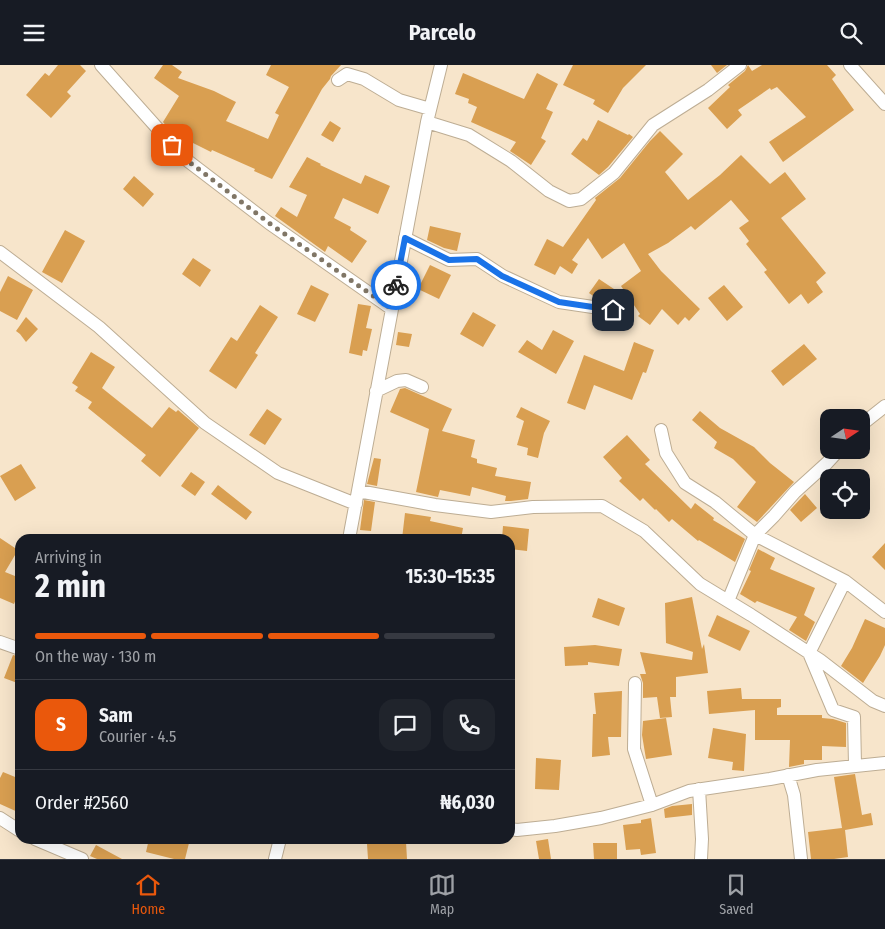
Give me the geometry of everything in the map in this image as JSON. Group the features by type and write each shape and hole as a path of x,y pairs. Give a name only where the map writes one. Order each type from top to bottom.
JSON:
{"street":[{"path":"101,65 184,158 269,223 392,309"},
{"path":"350,534 427,122 441,65"},
{"path":"427,122 469,135 511,161 549,191 569,201 581,199 614,173 653,125 708,90 740,65"},
{"path":"850,65 885,104"},
{"path":"338,80 347,74 364,79 399,100 430,109"},
{"path":"405,238 449,260 477,259 502,276 559,302 613,310"},
{"path":"0,252 99,327 205,423 278,473 356,504"},
{"path":"376,391 397,381 406,380 422,387"},
{"path":"870,418 885,406"},
{"path":"661,430 666,453 685,483 715,501 756,535 845,581 885,612"},
{"path":"728,601 756,535 794,492 831,459"},
{"path":"358,491 491,513 533,507 602,506 644,531 700,584 809,653 874,701 885,706"},
{"path":"845,581 809,653 833,710 854,717 855,765"},
{"path":"0,642 15,647"},
{"path":"636,683 634,749 652,805"},
{"path":"515,830 592,820 652,805 684,792 699,789 817,770 885,763"},
{"path":"788,775 794,795 801,859"},
{"path":"699,789 702,839 701,859"},
{"path":"0,818 15,828"},
{"path":"47,844 82,859"},
{"path":"275,859 279,844"}],"building":[{"path":"58,65 80,65 86,71 67,92 71,96 51,118 26,95 45,73 49,76"},
{"path":"163,65 172,65 182,72 178,78 214,91 236,102 226,121 268,139 279,115 275,113 289,87 266,75 271,65 341,65 322,89 272,179 254,171 255,169 212,150 211,152 168,128 163,122 179,96 154,78"},
{"path":"573,65 646,65 623,88 608,113 593,104 595,100 563,85"},
{"path":"711,65 727,65 717,73"},
{"path":"748,65 752,71 762,65 827,65 836,75 832,79 854,110 783,162 769,142 806,117 777,87 771,90 770,88 738,110 742,115 727,129 708,108 730,87 728,85 745,71"},
{"path":"463,73 524,99 537,73 558,84 546,109 553,112 541,138 546,141 531,165 510,151 516,142 471,122 477,107 468,103 469,99 455,94"},
{"path":"598,120 633,137 599,175 571,154 583,138 587,141"},
{"path":"330,121 341,128 333,142 321,135"},
{"path":"660,131 683,154 665,172 688,200 720,175 741,155 770,184 785,172 806,199 781,218 826,273 816,282 823,292 808,304 801,294 789,304 764,272 767,270 746,244 749,241 739,228 749,221 731,200 695,230 691,226 668,243 648,254 661,271 700,309 689,321 685,317 678,325 662,309 650,325 638,316 640,314 621,286 641,271 624,243 602,259 588,238 572,260 578,264 572,274 560,266 555,275 534,265 547,239 563,247 596,200 595,198 620,178"},
{"path":"307,157 361,184 365,175 390,186 378,214 343,198 334,218 351,227 350,230 367,241 352,263 328,246 325,252 275,216 281,207 297,217 307,195 289,187"},
{"path":"134,176 154,194 143,207 123,189"},
{"path":"430,226 461,233 457,251 444,248 427,240"},
{"path":"65,230 85,241 62,283 42,272"},
{"path":"193,258 211,270 200,287 182,274"},
{"path":"430,265 451,275 439,299 418,289"},
{"path":"8,276 33,290 17,320 0,311 0,292"},
{"path":"599,279 617,291 610,301 599,300 589,293"},
{"path":"311,285 329,294 315,322 297,314"},
{"path":"724,285 743,307 727,321 708,298"},
{"path":"358,304 371,306 366,328 372,329 367,351 363,350 362,356 349,353"},
{"path":"260,305 278,317 255,353 258,355 236,389 209,371 231,337 237,341"},
{"path":"473,312 496,325 483,347 460,334"},
{"path":"26,317 38,329 26,342 16,331"},
{"path":"553,330 574,341 556,374 518,352 527,340 542,350"},
{"path":"398,332 412,334 409,347 396,345"},
{"path":"634,342 654,350 646,373 643,372 632,400 594,385 585,410 567,403 584,355 624,371"},
{"path":"804,344 817,359 783,386 771,371"},
{"path":"91,352 115,367 102,388 152,428 169,407 176,412 178,410 199,428 160,477 141,461 146,455 88,408 92,402 75,391 78,387 72,383"},
{"path":"405,388 452,409 442,431 475,440 471,457 477,459 477,463 497,468 495,476 531,482 528,499 505,501 506,496 472,487 470,496 440,490 438,497 416,492 429,429 390,412 400,389"},
{"path":"521,407 550,421 544,433 538,458 527,455 528,448 517,445 524,421 516,417"},
{"path":"267,409 282,419 265,445 249,435"},
{"path":"700,411 720,428 754,447 770,463 794,482 757,522 737,507 756,482 733,459 714,448 717,442 692,420"},
{"path":"627,435 650,460 645,464 691,509 695,503 714,518 713,520 745,539 735,562 698,541 672,519 669,522 643,498 640,501 619,481 622,478 603,457"},
{"path":"374,458 381,459 377,486 367,484"},
{"path":"21,464 36,488 15,501 0,476"},
{"path":"191,472 205,482 195,496 181,486"},
{"path":"218,485 252,512 246,520 211,494"},
{"path":"805,494 817,508 801,522 790,510"},
{"path":"364,500 375,502 371,531 360,530"},
{"path":"405,513 431,517 430,521 463,528 462,534 403,534"},
{"path":"503,526 529,529 527,551 515,550 515,534 502,534"},
{"path":"0,538 15,548 15,555 5,572 15,576 15,602 14,604 0,598"},
{"path":"885,543 885,570 872,557"},
{"path":"758,549 775,558 770,569 815,588 804,615 815,622 806,641 789,630 797,617 757,601 755,603 740,594 751,571 749,570"},
{"path":"692,597 702,649 704,644 708,673 676,677 676,697 670,697 672,717 660,718 657,697 643,698 643,683 640,674 646,674 640,652 692,660 693,652 666,643 665,603"},
{"path":"598,598 625,608 619,626 592,617"},
{"path":"717,615 750,631 740,651 708,636"},
{"path":"865,619 885,628 885,645 863,683 841,666 852,648"},
{"path":"595,645 622,649 619,666 588,662 588,665 565,666 564,647"},
{"path":"13,655 15,656 15,682 4,678"},
{"path":"741,688 742,699 781,699 781,707 777,708 777,715 822,715 822,718 846,723 846,747 822,746 822,760 804,760 804,764 789,767 790,740 755,740 755,710 709,714 707,691"},
{"path":"622,691 621,737 608,737 610,755 592,757 593,714 596,714 594,693"},
{"path":"666,718 672,755 646,759 642,735 643,721"},
{"path":"713,728 746,734 744,771 732,770 733,762 708,758"},
{"path":"536,758 561,760 559,790 535,789"},
{"path":"3,772 15,777 15,811 0,804 0,778"},
{"path":"855,774 862,815 871,813 873,825 845,830 848,857 811,859 808,832 842,828 834,777"},
{"path":"692,804 692,815 665,818 664,809 672,806"},
{"path":"651,818 656,853 641,855 640,849 626,850 623,825 641,823 641,820"},
{"path":"548,839 551,859 539,859 536,841"},
{"path":"593,843 617,843 617,859 594,859"},
{"path":"148,844 189,844 185,859 174,859 146,852"},
{"path":"367,844 406,844 407,859 368,859"},
{"path":"96,845 122,859 97,859 90,856"}],"way so far":[{"path":"172,145 184,158 269,223 392,309 396,285"}],"route":[{"path":"396,285 405,238 449,260 477,259 502,276 559,302 613,310"}]}
